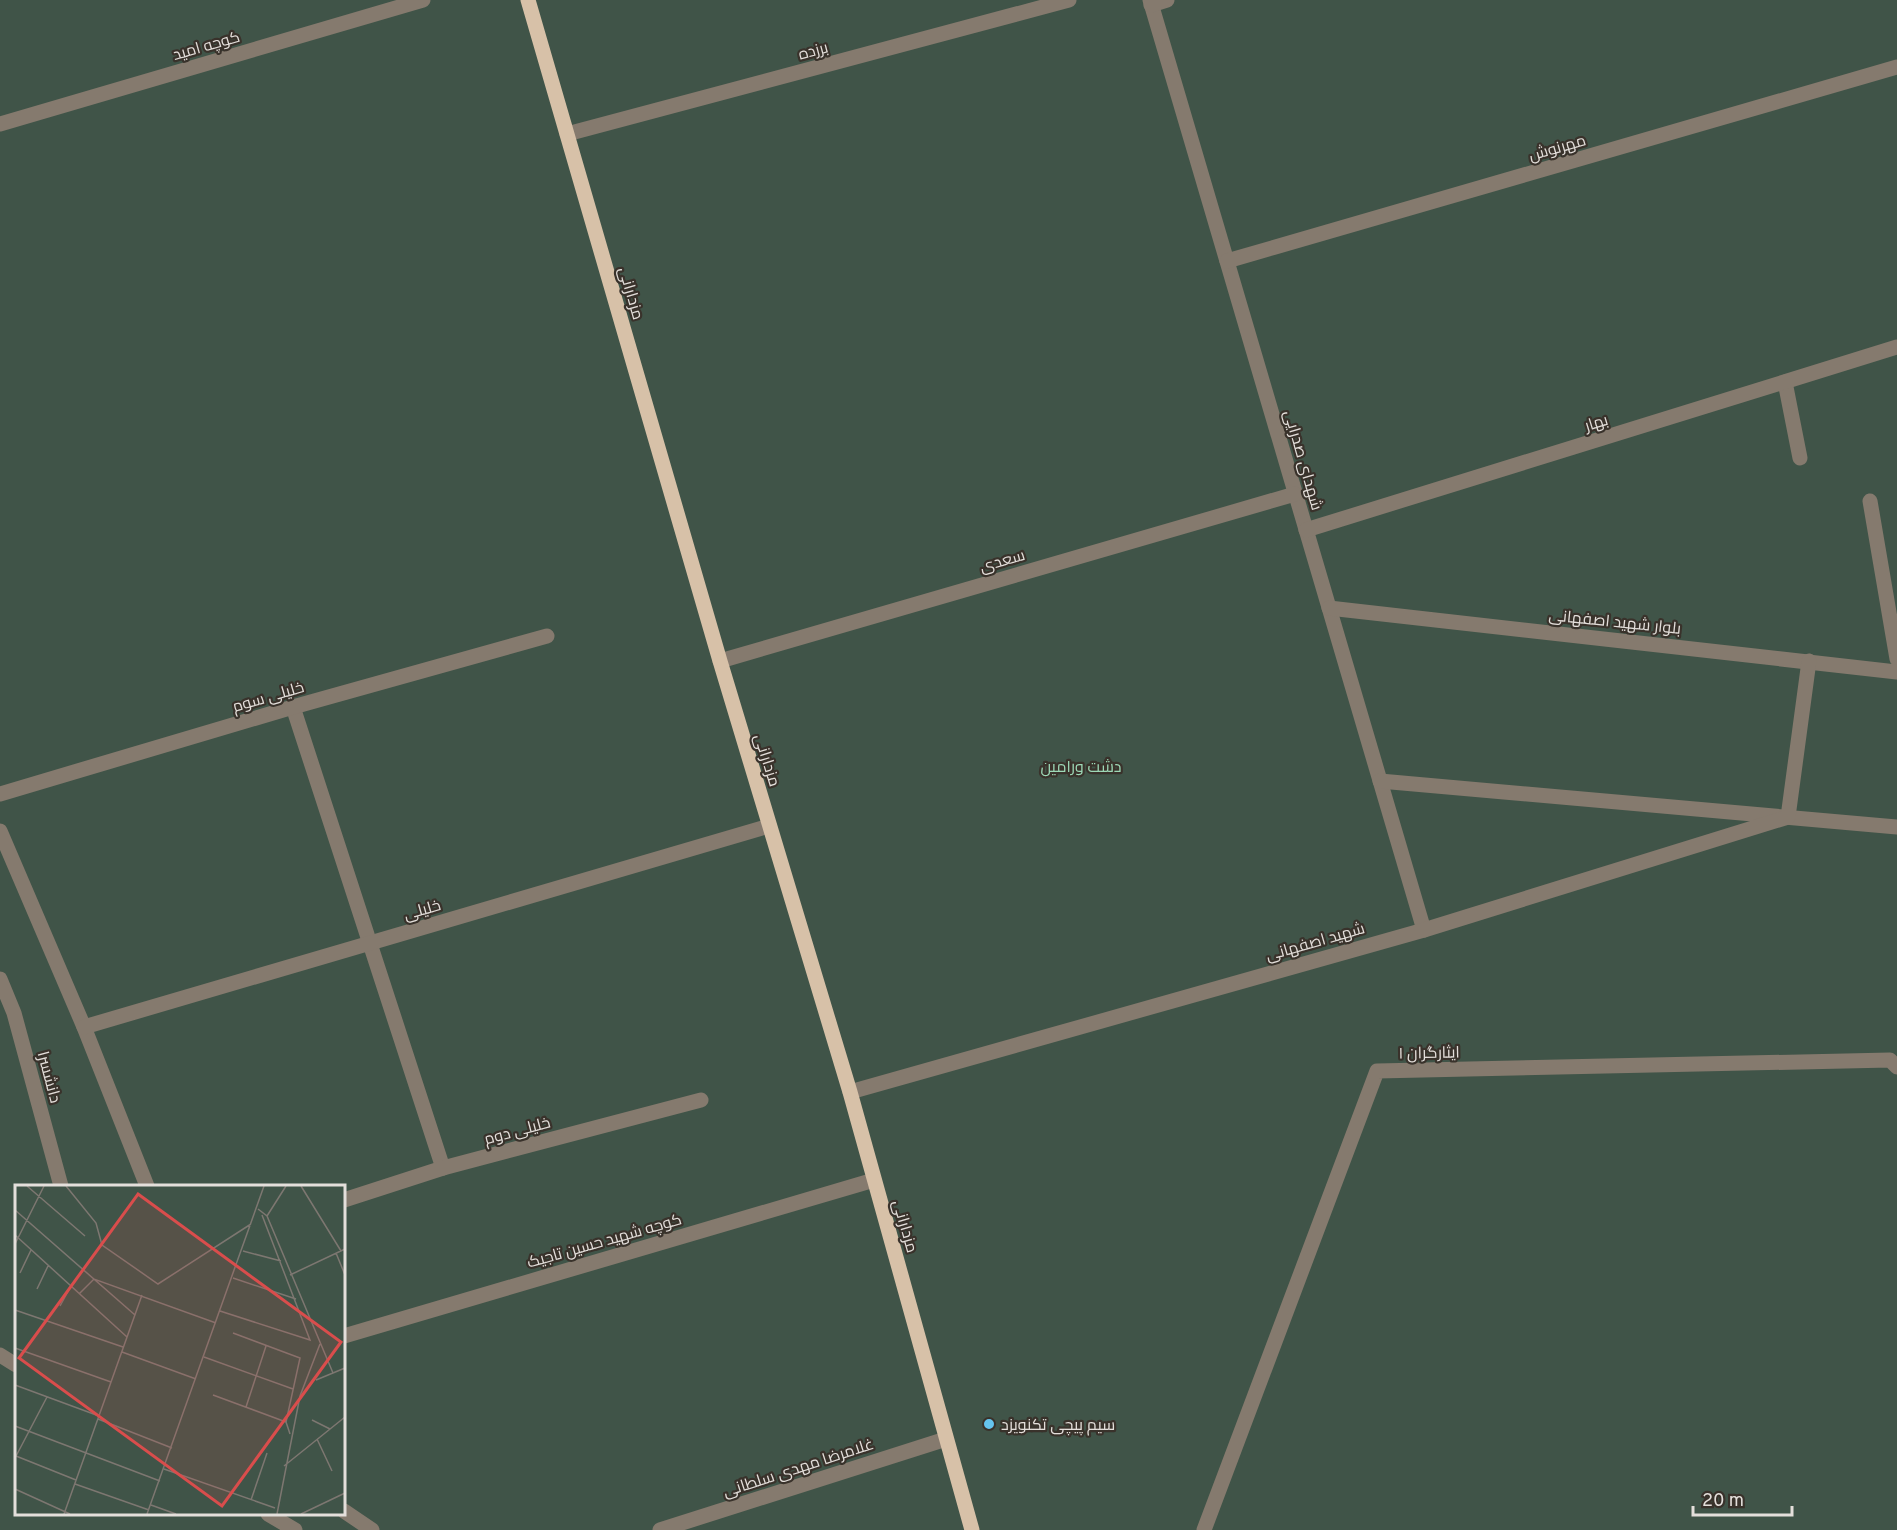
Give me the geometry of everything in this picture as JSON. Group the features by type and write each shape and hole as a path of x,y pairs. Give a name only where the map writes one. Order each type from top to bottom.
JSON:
{"main road":[{"name":"مزدارانی","path":"528,0 720,661 850,1092 972,1530"}],"street":[{"name":"کوچه امید","path":"0,124 423,0"},
{"name":"برزده","path":"567,134 1069,0"},
{"path":"1150,2 1167,0"},
{"name":"شهدای صدرایی","path":"1150,2 1424,930"},
{"name":"مهرنوش","path":"1227,261 1897,68"},
{"name":"بهار","path":"1306,530 1897,347"},
{"path":"1785,382 1800,458"},
{"name":"سعدی","path":"720,661 1295,494"},
{"path":"1870,501 1897,659"},
{"name":"بلوار شهید اصفهانی","path":"1329,608 1897,672"},
{"name":"خلیلی سوم","path":"0,794 293,707 546,636"},
{"path":"1788,817 1809,661"},
{"path":"293,707 443,1168"},
{"path":"1380,781 1897,826"},
{"name":"شهید اصفهانی","path":"850,1092 1424,930 1788,817"},
{"name":"خلیلی","path":"84,1027 770,826"},
{"path":"0,831 84,1027 147,1185"},
{"name":"دانشسرا","path":"0,979 14,1013 61,1185"},
{"name":"ایثارگران ۱","path":"1204,1530 1377,1071 1890,1060 1897,1067"},
{"name":"خلیلی دوم","path":"345,1200 443,1168 701,1100"},
{"name":"کوچه شهید حسین تاجیک","path":"345,1336 874,1180"},
{"path":"0,1355 15,1364"},
{"name":"غلامرضا مهدی سلطانی","path":"660,1530 946,1439"},
{"path":"345,1512 372,1530"},
{"path":"270,1515 295,1530"}],"green space":[{"name":"دشت ورامین","path":"0,0 1897,0 1897,1530 0,1530"}],"place":[{"name":"سیم پیچی تکنویزد","path":"989,1424"}]}
